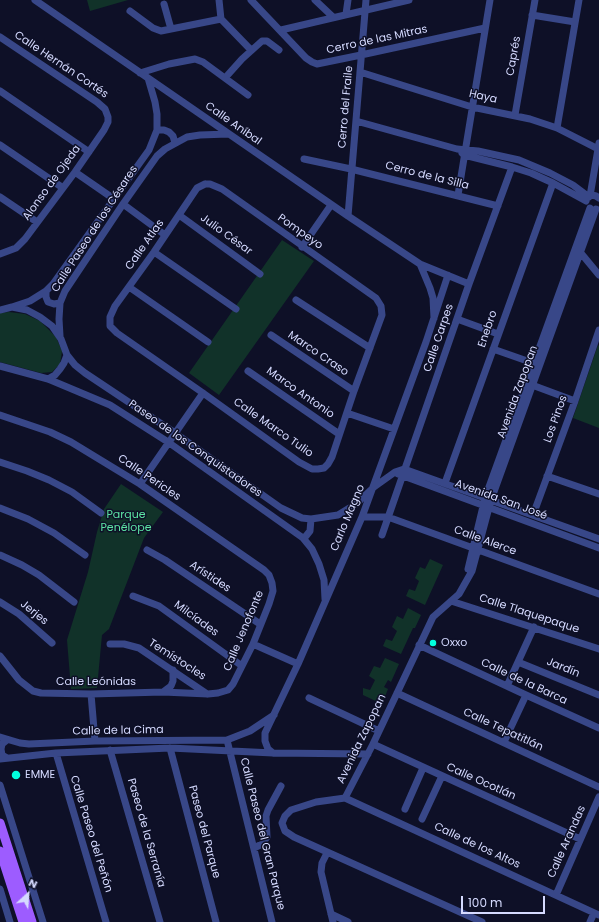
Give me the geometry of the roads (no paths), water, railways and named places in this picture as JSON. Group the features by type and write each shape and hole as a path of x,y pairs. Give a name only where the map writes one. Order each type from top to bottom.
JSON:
{"main road":[{"path":"0,822 32,922"},
{"path":"0,852 22,922"}],"street":[{"name":"Calle Aníbal","path":"35,0 331,205 420,264 469,284"},
{"path":"219,0 221,20 251,50"},
{"name":"Cerro de las Mitras","path":"252,0 306,58 312,62 322,63 486,28"},
{"path":"315,0 333,17"},
{"path":"346,14 348,0"},
{"name":"Cerro del Fraile","path":"348,216 366,0"},
{"path":"281,30 409,0"},
{"path":"458,195 490,0"},
{"name":"Caprés","path":"515,115 535,0"},
{"path":"557,128 579,0"},
{"path":"164,4 171,29"},
{"path":"130,11 156,30 164,31 221,20"},
{"path":"532,15 575,22"},
{"name":"Calle Hernán Cortés","path":"0,37 97,102 107,113"},
{"path":"225,78 251,50 262,41 265,40 279,50"},
{"path":"140,73 159,66 195,59 203,62 248,95"},
{"path":"150,80 159,66"},
{"name":"Haya","path":"360,72 472,107 530,119 557,128 599,146"},
{"name":"Calle Paseo de los Césares","path":"12,307 30,301 46,291 60,276 149,150 156,130 157,114 150,80"},
{"path":"0,91 89,152"},
{"name":"Alonso de Ojeda","path":"0,254 12,250 20,244 63,188 106,126 108,122 107,113"},
{"path":"356,121 457,149 512,167 553,183 594,203"},
{"path":"156,130 164,130 169,132 173,136 175,143"},
{"name":"Calle Paseo de los Césares","path":"61,339 59,319 60,303 65,291 157,156 165,149 187,137 228,134"},
{"path":"0,145 63,188"},
{"name":"Avenida Zapopan","path":"487,503 580,252 594,203 599,146"},
{"path":"465,152 512,158 528,163 572,185 594,203"},
{"name":"Cerro de la Silla","path":"304,159 351,169 498,206"},
{"name":"Calle Carpes","path":"382,535 400,472 512,167"},
{"path":"75,172 114,199"},
{"name":"Enebro","path":"445,484 553,183"},
{"name":"Calle Atlas","path":"109,322 112,312 197,188 206,184"},
{"name":"Pompeyo","path":"206,184 222,189 380,302"},
{"name":"Avenida Zapopan","path":"327,853 288,834 283,827 283,819 287,812 295,808 316,802 345,798 368,754 433,617 459,594 466,583 472,571 487,503 533,363 599,189"},
{"path":"0,197 37,222"},
{"path":"123,204 165,235"},
{"path":"302,247 331,205"},
{"name":"Julio César","path":"179,215 260,274"},
{"path":"154,252 236,309"},
{"path":"580,252 599,275"},
{"path":"420,264 433,298 434,318"},
{"name":"Carlo Magno","path":"227,740 250,731 274,714 298,664 374,487 448,275"},
{"path":"129,287 208,342"},
{"path":"46,291 48,302 54,304 60,303"},
{"path":"296,300 370,348"},
{"name":"Calle Marco Tulio","path":"109,322 111,329 203,392 299,462 312,469 318,470 324,468 332,457 382,315 380,302"},
{"name":"Paseo de los Conquistadores","path":"0,310 12,307 27,310 40,317 52,326 61,339 67,355 75,365 85,373 175,433 281,508 302,518 311,520 338,515 356,504 374,487"},
{"path":"457,319 498,334"},
{"name":"Los Pinos","path":"533,515 597,340 599,330"},
{"name":"Marco Craso","path":"271,335 354,391"},
{"path":"493,349 533,363"},
{"path":"48,379 55,375 60,369 67,355"},
{"name":"Paseo de los Conquistadores","path":"0,366 48,379 110,405 168,442 302,538 312,549 320,564 324,580 325,600"},
{"name":"Marco Antonio","path":"248,371 339,434"},
{"path":"532,385 575,401"},
{"path":"140,484 203,392"},
{"path":"347,412 394,429"},
{"name":"Calle Pericles","path":"0,415 50,432 71,442 140,484 264,570 269,575 272,583"},
{"path":"0,462 27,471 66,489 101,513"},
{"path":"374,487 400,472"},
{"name":"Avenida San José","path":"400,472 445,484 487,503 533,515 599,539"},
{"name":"Avenida San José","path":"400,472 487,503 599,548"},
{"path":"547,476 599,494"},
{"path":"0,508 28,519 54,533 85,555"},
{"name":"Calle Alerce","path":"362,517 388,517 599,594"},
{"path":"302,538 310,531 311,520"},
{"name":"Arístides","path":"147,550 165,560 260,624"},
{"path":"0,555 39,575 74,602"},
{"name":"Calle Jenofonte","path":"208,694 228,690 233,684 253,644 272,598 272,583"},
{"name":"Milcíades","path":"133,596 159,606 242,666"},
{"name":"Calle Tlaquepaque","path":"451,601 599,649"},
{"name":"Jerjes","path":"0,602 19,614 52,643"},
{"path":"507,686 534,627"},
{"name":"Temístocles","path":"110,644 132,645 173,670 208,694"},
{"path":"253,644 298,664"},
{"name":"Calle de la Barca","path":"419,645 599,728"},
{"name":"Calle Leónidas","path":"0,656 19,680 33,691 41,693 91,694 163,692 208,694"},
{"name":"Jardín","path":"518,662 599,695"},
{"path":"163,692 171,686 173,682 173,670"},
{"path":"91,694 95,741"},
{"name":"Calle Tepatitlán","path":"397,694 599,787"},
{"path":"504,742 526,695"},
{"path":"309,698 379,730"},
{"path":"273,753 268,749 265,741 266,733 274,714"},
{"path":"3,738 1,749 3,759"},
{"name":"Calle de la Cima","path":"3,738 20,743 41,745 95,741 227,740"},
{"path":"227,740 230,751"},
{"name":"Calle Ocotlán","path":"372,744 580,839"},
{"name":"Calle de la Cima","path":"3,759 56,753 170,748 273,753 368,754"},
{"name":"Paseo del Parque","path":"170,748 216,922"},
{"name":"Paseo de la Serranía","path":"110,750 160,922"},
{"name":"Calle Paseo del Gran Parque","path":"230,751 272,922"},
{"name":"Calle Paseo del Peñón","path":"56,753 106,922"},
{"path":"405,809 423,768"},
{"path":"422,819 442,776"},
{"path":"0,785 43,922"},
{"path":"254,848 262,844 267,837 266,816 281,786"},
{"path":"0,791 5,801"},
{"name":"Calle Arandas","path":"556,895 599,797"},
{"name":"Calle de los Altos","path":"345,798 597,914"},
{"path":"334,922 321,872 322,863 327,853 482,922"},
{"path":"0,889 10,922"},
{"path":"331,914 348,922"},
{"path":"590,922 597,914"}],"place":[{"name":"Oxxo","path":"433,643"},
{"name":"EMME","path":"16,775"}],"park label":[{"name":"Parque Penélope","path":"126,521"}]}
